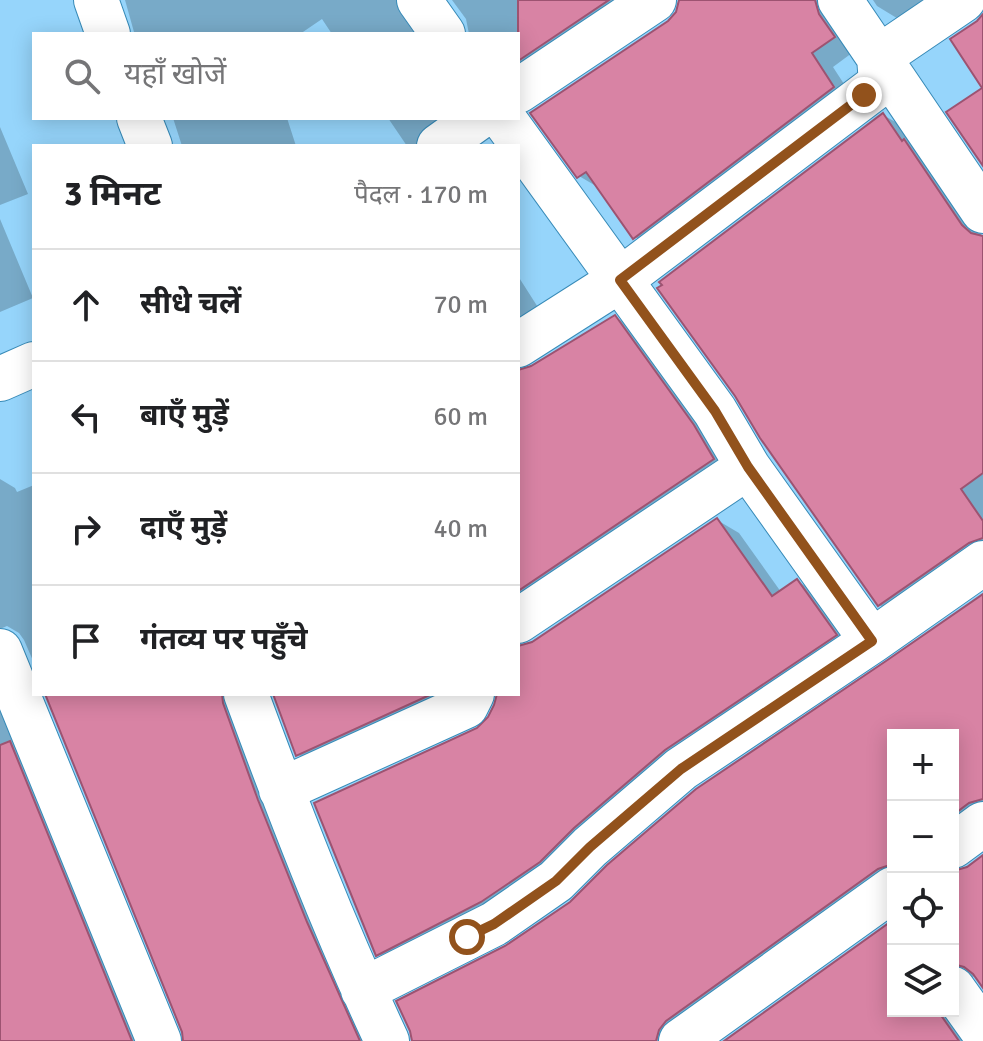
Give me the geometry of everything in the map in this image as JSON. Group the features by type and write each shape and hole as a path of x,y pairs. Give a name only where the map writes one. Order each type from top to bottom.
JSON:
{"street":[{"path":"96,0 107,32"},
{"path":"419,0 442,32"},
{"path":"520,90 654,0"},
{"path":"840,0 983,211"},
{"path":"879,57 963,0"},
{"path":"520,344 620,280 881,83 879,57"},
{"path":"140,120 149,144"},
{"path":"442,144 475,120"},
{"path":"504,120 715,411 748,467 872,641"},
{"path":"0,379 32,365"},
{"path":"520,620 748,467"},
{"path":"363,990 494,924 556,881 590,847 681,769 983,563"},
{"path":"0,651 159,1041"},
{"path":"247,696 281,790 387,1041"},
{"path":"281,790 466,706 471,696"},
{"path":"959,842 983,824"},
{"path":"681,1041 887,899"},
{"path":"959,997 983,1031"}],"building":[{"path":"518,0 609,0 520,60"},
{"path":"679,0 815,0 819,14 835,37 812,53 834,87 633,239 586,172 577,178 530,113 668,21 676,12"},
{"path":"983,14 983,166 946,112 982,88 950,39"},
{"path":"883,113 962,225 971,233 983,236 983,473 961,489 983,521 983,538 969,543 878,606 760,438 735,396 657,288 662,285 659,282"},
{"path":"615,315 694,425 714,459 520,590 520,369 531,366"},
{"path":"717,518 772,596 797,579 837,635 665,750 574,828 540,862 481,902 376,956 314,803 477,728 488,717 496,696 520,696 520,645 532,642"},
{"path":"983,594 983,799 969,803 959,810 959,729 887,729 887,866 878,869 666,1021 656,1041 412,1041 396,1001 505,946 570,902 607,865 696,789"},
{"path":"46,696 222,696 258,800 307,922 360,1041 183,1041"},
{"path":"274,696 428,696 296,756"},
{"path":"10,741 132,1041 0,1041 0,745"},
{"path":"983,855 983,988 973,974 959,966 959,869"},
{"path":"887,924 887,1017 942,1017 959,1041 724,1041"}],"route":[{"path":"467,937 494,924 556,881 590,847 681,769 872,641 748,467 715,411 620,280 864,95"}]}
